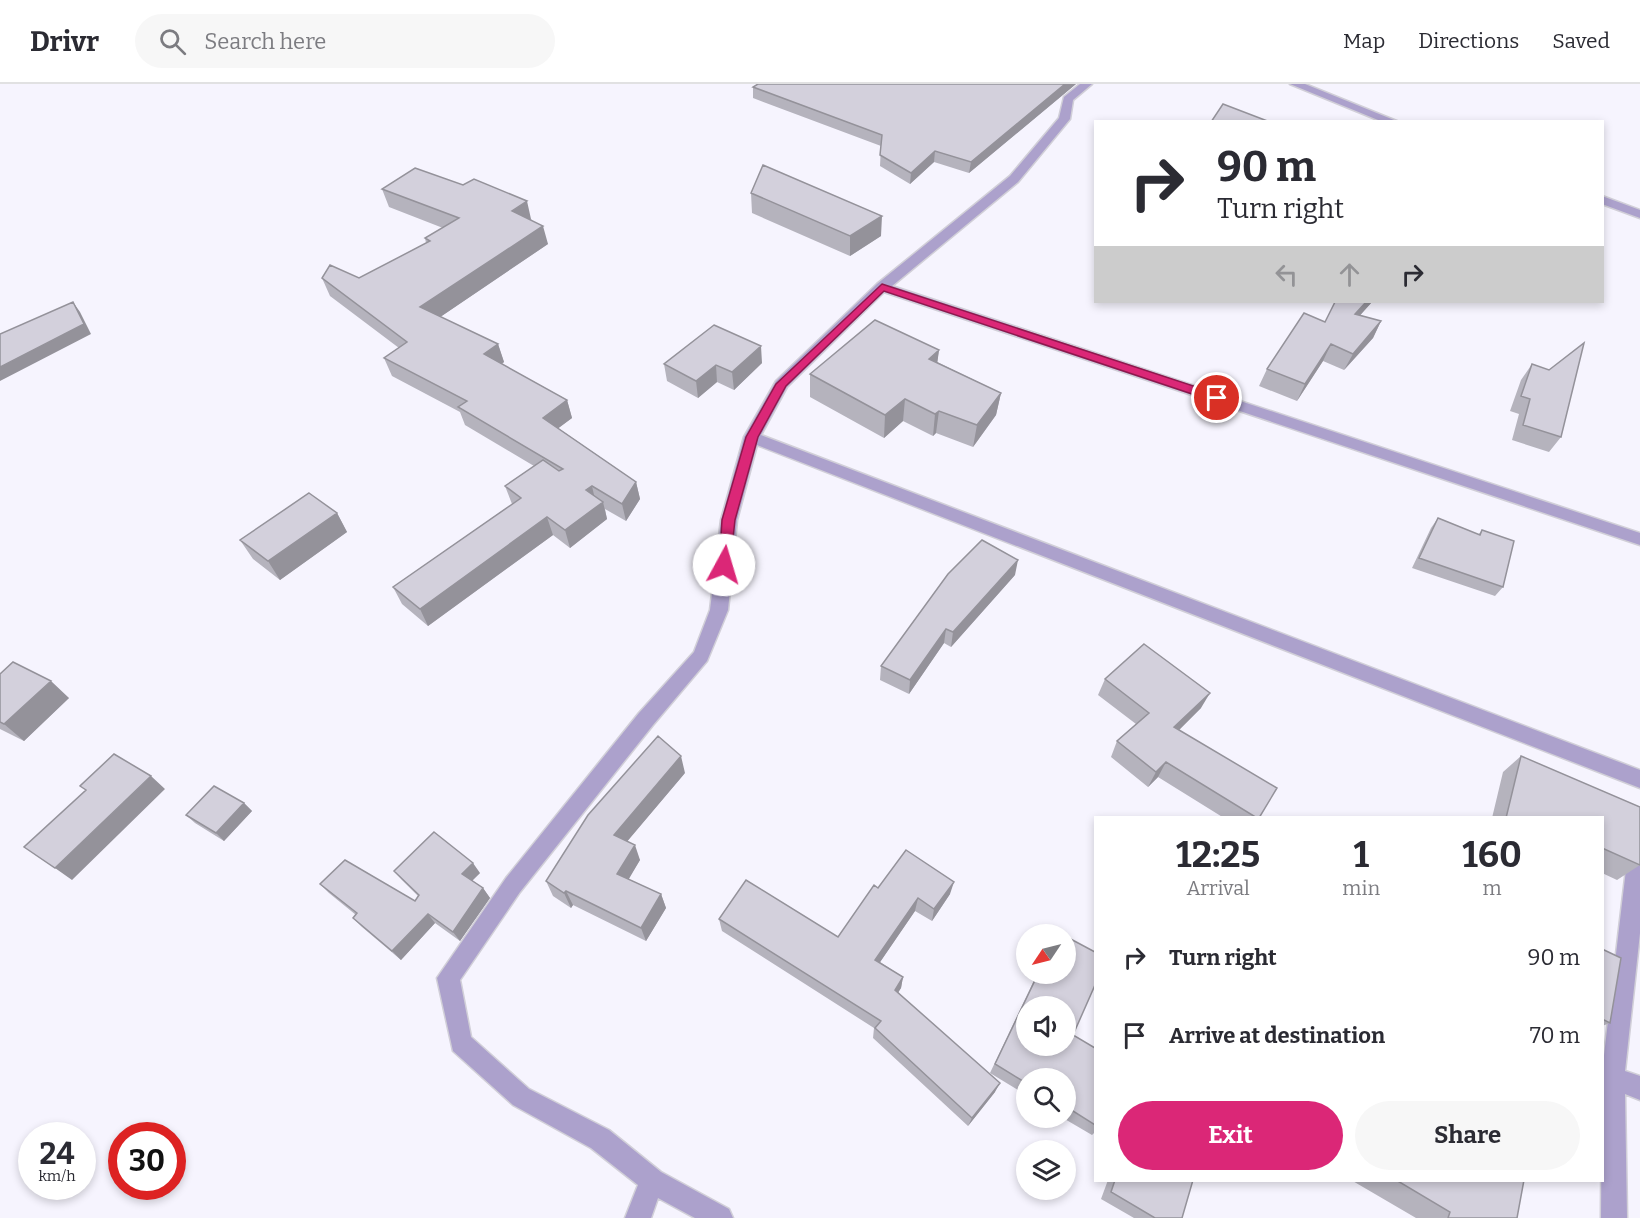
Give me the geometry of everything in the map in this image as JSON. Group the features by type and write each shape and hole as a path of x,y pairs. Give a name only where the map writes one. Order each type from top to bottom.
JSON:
{"street":[{"path":"720,1218 652,1181 600,1139 521,1097 461,1042 448,978 513,885 646,719 701,656 719,610 729,520 752,437 782,384 882,287 1014,179 1064,119 1068,99 1087,84"},
{"path":"1295,84 1389,120"},
{"path":"1604,201 1640,214"},
{"path":"882,287 1640,539"},
{"path":"752,437 1640,779"},
{"path":"1614,1218 1613,1078 1640,836"},
{"path":"1613,1078 1640,1088"},
{"path":"638,1218 652,1181"}],"building":[{"path":"758,84 1065,84 971,162 935,151 911,173 880,155 882,135 753,87"},
{"path":"1223,104 1265,120 1212,120"},
{"path":"763,165 882,216 850,236 751,193"},
{"path":"415,168 463,185 474,179 527,201 512,211 543,226 420,307 498,344 484,354 567,400 543,418 636,482 622,504 592,486 586,490 603,502 565,530 547,517 420,609 393,587 521,498 505,486 543,460 559,471 563,469 458,407 467,401 384,358 407,342 322,278 330,265 359,278 430,241 425,238 459,218 382,189"},
{"path":"73,302 84,324 0,367 0,334"},
{"path":"1334,303 1365,303 1355,314 1381,321 1353,354 1331,344 1305,384 1267,369 1304,313 1325,322"},
{"path":"875,320 939,350 929,359 1001,393 977,425 939,411 935,414 905,399 885,415 810,374"},
{"path":"714,325 761,346 732,372 716,365 696,381 664,364"},
{"path":"1584,343 1561,437 1523,425 1530,399 1521,396 1532,364 1549,370"},
{"path":"309,493 337,513 268,561 240,540"},
{"path":"1438,518 1480,535 1482,530 1514,541 1503,587 1419,558"},
{"path":"982,540 1018,560 953,632 946,629 910,680 881,666 948,574"},
{"path":"1144,644 1210,693 1174,727 1277,788 1260,816 1254,816 1166,762 1156,772 1117,741 1149,713 1105,679"},
{"path":"13,662 51,681 4,724 0,722 0,674"},
{"path":"658,736 681,756 614,835 635,845 617,874 661,894 641,928 566,891 564,893 546,881 588,815"},
{"path":"114,754 151,776 55,868 24,847 86,790 80,786"},
{"path":"1521,756 1640,807 1640,865 1604,849 1604,816 1506,816"},
{"path":"214,786 244,803 216,833 186,815"},
{"path":"434,832 473,863 462,874 483,888 453,932 428,914 392,951 353,918 357,913 320,884 345,860 415,901 419,895 394,871"},
{"path":"906,850 954,882 934,909 918,898 875,960 903,977 895,990 1000,1083 972,1118 875,1028 881,1021 719,919 746,880 838,937 874,885 878,888"},
{"path":"1076,942 1094,951 1094,987 1076,1028 1076,996 1027,996 1033,984 1076,984"},
{"path":"1604,950 1621,958 1610,1023 1604,1020"},
{"path":"1016,1020 1016,1056 1076,1056 1076,1037 1094,1047 1094,1124 1076,1113 1076,1068 1016,1068 1016,1077 995,1064"},
{"path":"1114,1182 1192,1182 1182,1218 1155,1218 1111,1192"},
{"path":"1399,1182 1524,1182 1517,1218 1448,1218 1450,1212"}],"route":[{"path":"724,565 729,520 752,437 782,384 882,287 1217,398"}]}
